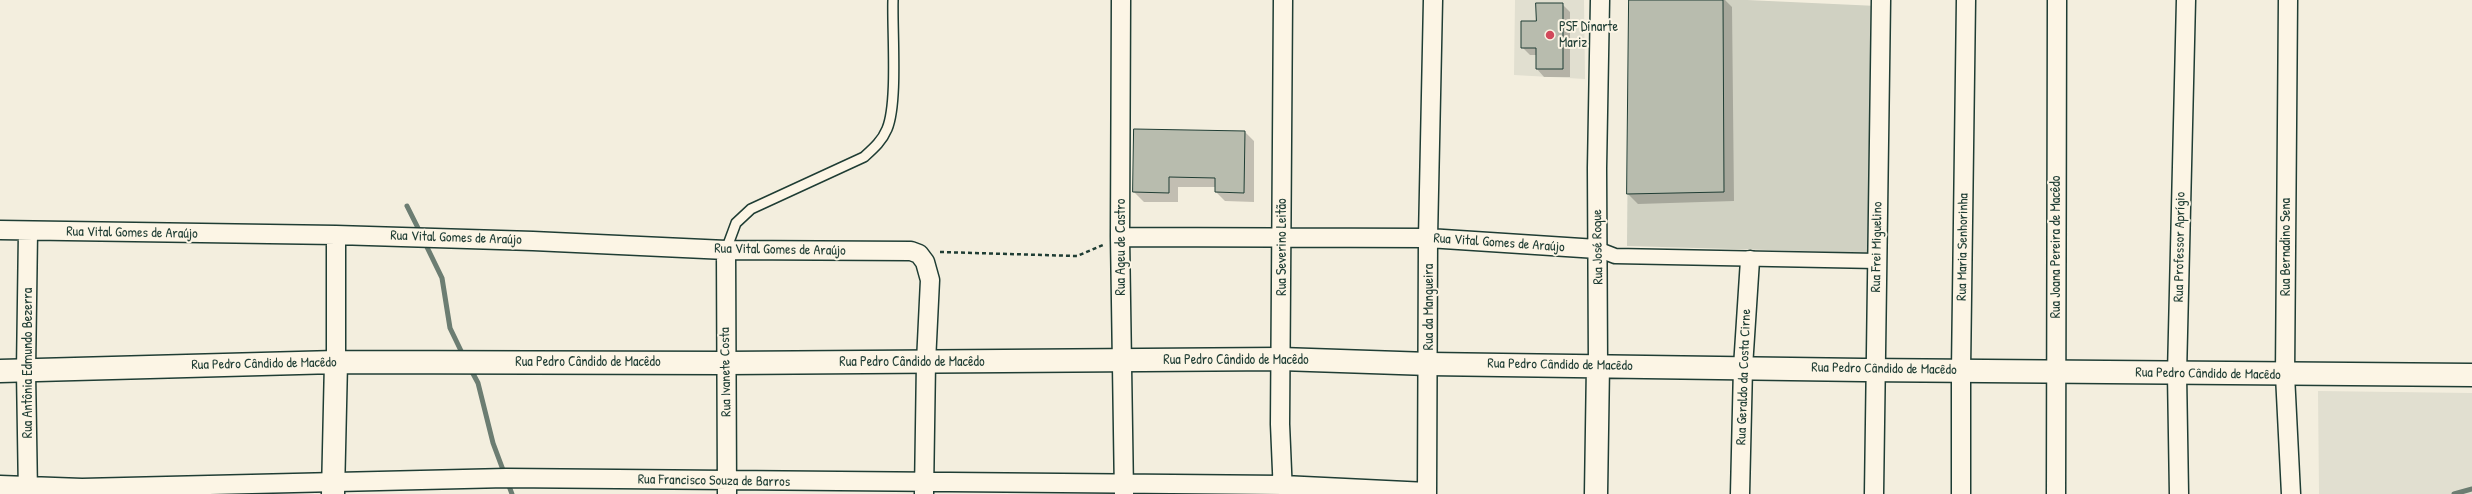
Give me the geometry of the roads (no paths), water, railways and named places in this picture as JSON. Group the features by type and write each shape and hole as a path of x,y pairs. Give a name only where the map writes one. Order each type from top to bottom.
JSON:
{"street":[{"name":"Rua Ageu de Castro","path":"1120,0 1121,360 1124,489"},
{"name":"Rua Severino Leitão","path":"1283,0 1281,359 1283,490"},
{"name":"Rua da Mangueira","path":"1428,493 1428,238 1433,0"},
{"name":"Rua José Roque","path":"1596,494 1600,0"},
{"name":"Rua Frei Miguelino","path":"1874,494 1881,0"},
{"name":"Rua Maria Senhorinha","path":"1961,494 1961,370 1966,0"},
{"name":"Rua Joana Pereira de Macêdo","path":"2056,494 2055,370 2057,0"},
{"name":"Rua Professor Aprígio","path":"2179,494 2177,374 2186,0"},
{"name":"Rua Bernadino Sena","path":"2288,0 2285,375 2291,494"},
{"name":"Rua Vital Gomes de Araújo","path":"0,230 28,232 336,235 533,241 726,250 912,252 919,254 925,262 930,280 926,362"},
{"name":"Rua Antônia Edmundo Bezerra","path":"28,232 26,370 28,489"},
{"path":"333,488 336,362 336,235"},
{"name":"Rua Vital Gomes de Araújo","path":"1120,237 1282,239 1428,238 1598,249 1615,256 1750,260 1877,261"},
{"name":"Rua Ivanete Costa","path":"726,250 727,488"},
{"name":"Rua Geraldo da Costa Cirne","path":"1740,494 1743,367 1750,260"},
{"name":"Rua Pedro Cândido de Macêdo","path":"0,371 336,362 726,363 1281,359 1429,364 1598,364 1876,369 2055,370 2177,374 2472,375"},
{"path":"924,488 926,362"},
{"name":"Rua Francisco Souza de Barros","path":"0,485 28,489 333,488 506,478 727,488 1283,490 1428,493"}],"lane":[{"path":"726,250 736,223 747,212 864,157 878,144 887,128 892,110 893,0"}],"waterway":[{"path":"407,206 421,234"},
{"path":"424,241 442,278 450,328 464,357"},
{"path":"470,368 478,383 493,443 512,494"},
{"path":"2454,494 2472,489"}],"place":[{"name":"PSF Dinarte Mariz","path":"1550,35"}]}
